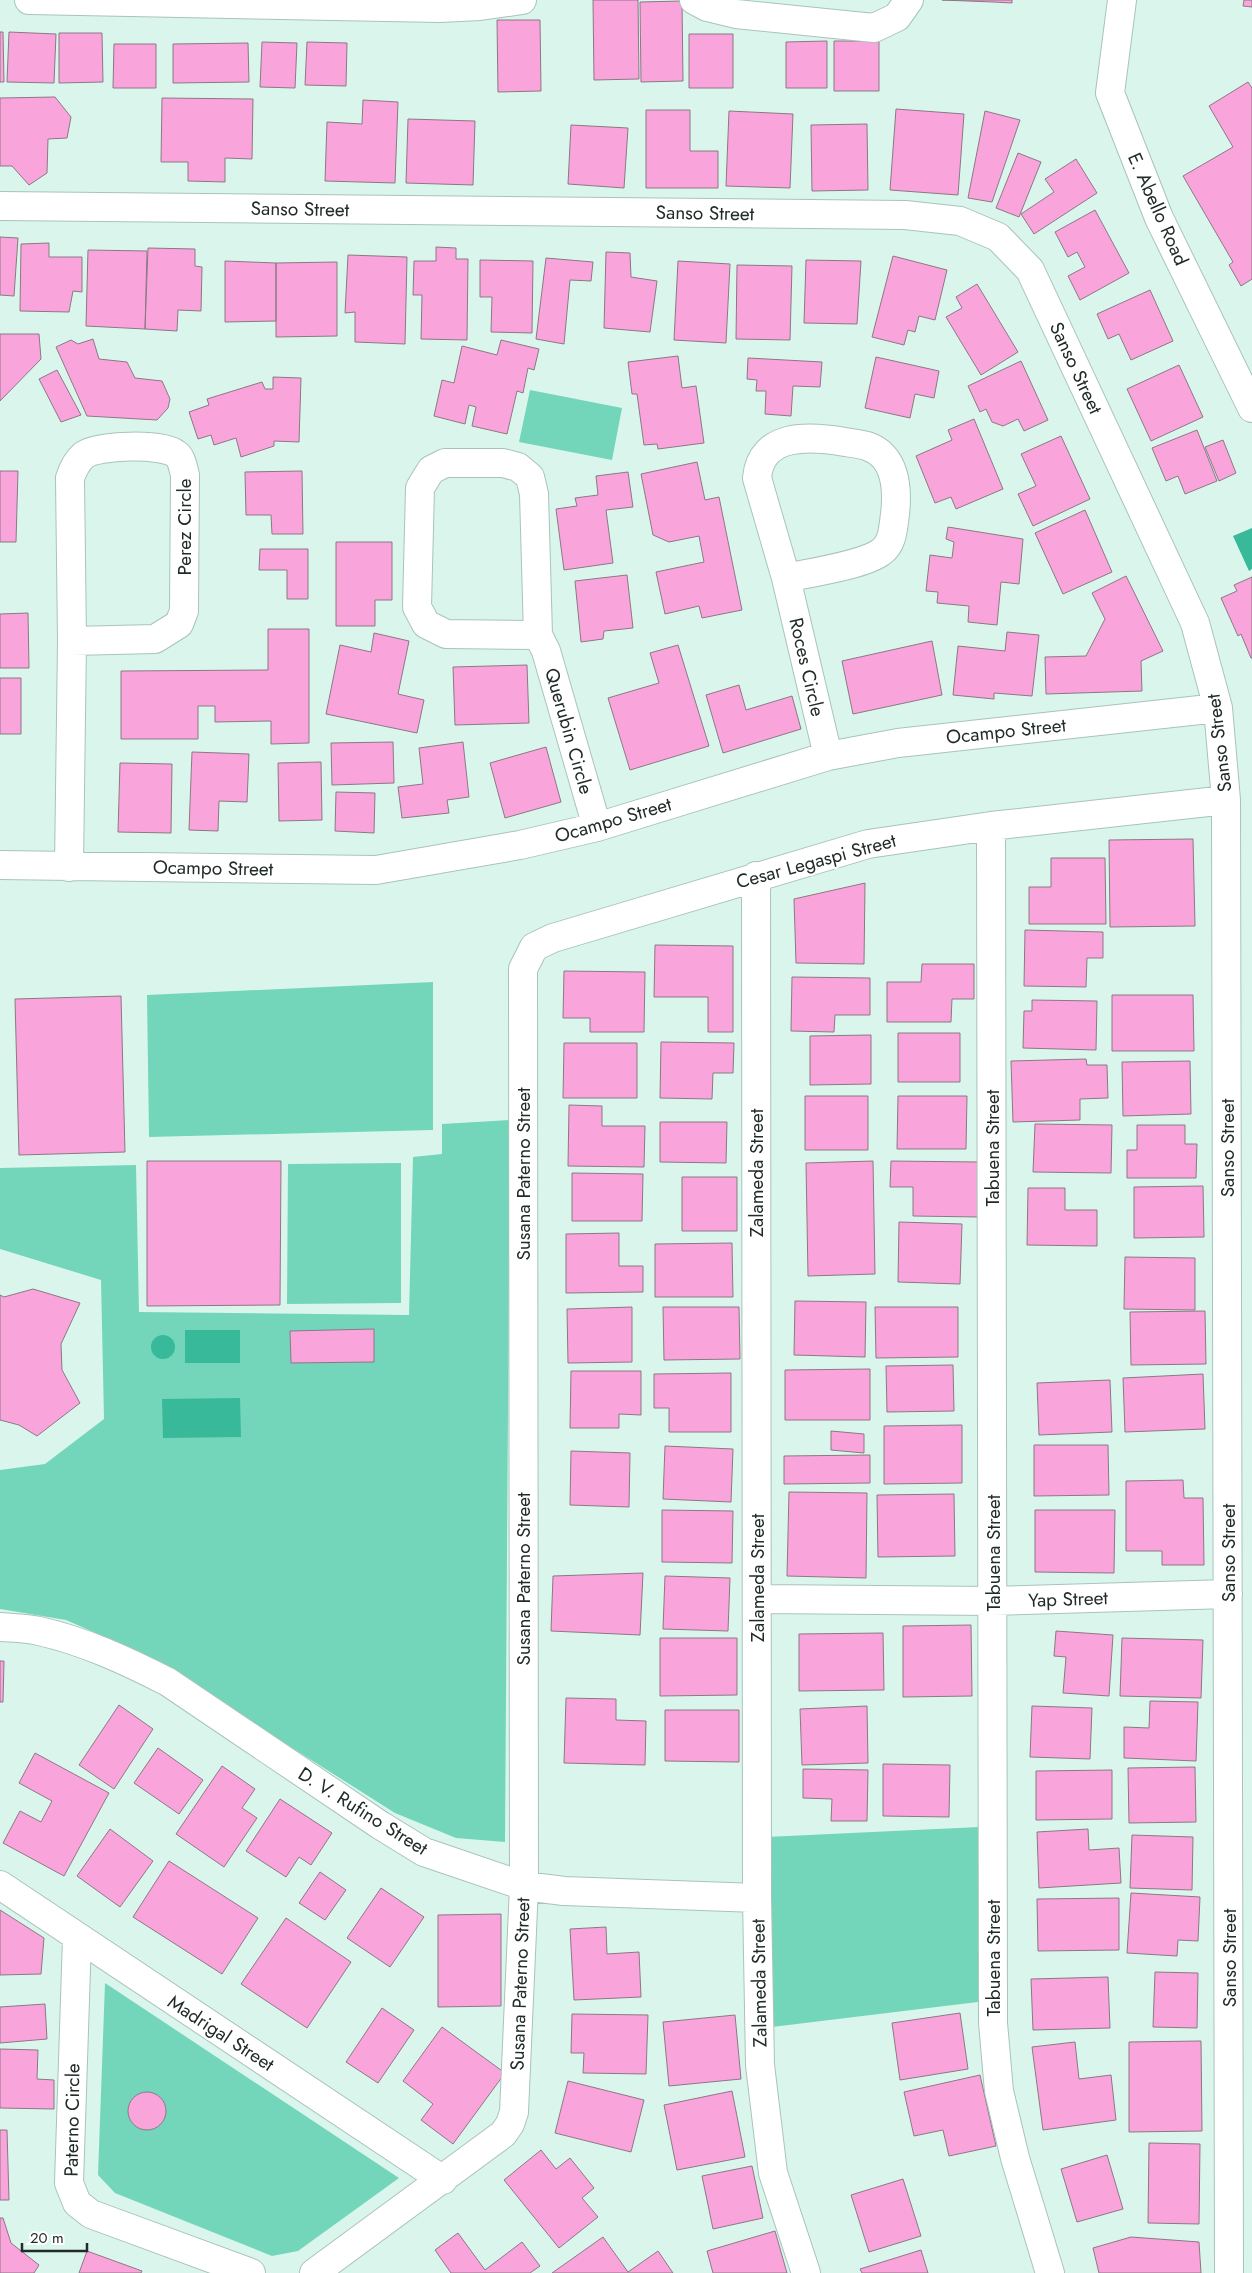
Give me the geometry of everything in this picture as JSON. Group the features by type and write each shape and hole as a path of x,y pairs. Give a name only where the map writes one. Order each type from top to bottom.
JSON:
{"street":[{"path":"29,0 440,8 480,6 522,0"},
{"path":"694,0 707,7 736,14 874,28 897,17 909,0"},
{"name":"E. Abello Road","path":"1122,0 1110,93 1159,218 1252,408"},
{"name":"Sanso Street","path":"0,206 905,215 960,221 998,237 1030,270 1195,623 1218,708 1226,800 1229,2273"},
{"name":"Roces Circle","path":"786,578 866,559 880,554 888,547 891,539 896,491 892,472 884,457 870,446 824,438 802,438 781,442 764,457 758,468 757,478 786,578 828,756"},
{"name":"Perez Circle","path":"69,867 72,641 70,478 75,465 84,455 98,449 160,447 176,454 182,463 185,475 184,611 179,624 155,639 72,641"},
{"name":"Querubin Circle","path":"538,636 446,634 426,624 417,607 420,488 432,470 445,463 503,462 518,467 530,477 534,494 538,636 546,651 597,827"},
{"name":"Ocampo Street","path":"0,865 376,870 486,852 597,827 828,756 898,743 1218,708"},
{"name":"Cesar Legaspi Street","path":"534,947 554,938 868,844 991,826 1226,800"},
{"name":"Tabuena Street","path":"991,826 993,2023 999,2091 1015,2158 1050,2273"},
{"name":"Zalameda Street","path":"756,876 757,1898 760,2065 773,2173 806,2273"},
{"name":"Susana Paterno Street","path":"443,2180 503,2134 510,2124 514,2112 524,1886 523,969 534,947"},
{"name":"Yap Street","path":"757,1600 993,1601 1228,1594"},
{"name":"D. V. Rufino Street","path":"0,1627 36,1630 69,1639 135,1666 168,1682 380,1825 424,1852 524,1886 564,1891 757,1898"},
{"name":"Madrigal Street","path":"0,1884 77,1938 443,2180"},
{"name":"Paterno Circle","path":"77,1938 69,2183 77,2202 92,2214 251,2273"},
{"path":"314,2273 443,2180"}],"shaded area":[{"path":"530,390 622,408 612,460 519,442"},
{"path":"1252,528 1252,569 1249,571 1233,536"},
{"path":"433,982 433,1130 149,1137 147,995"},
{"path":"510,1120 505,1842 456,1838 395,1813 142,1653 66,1620 0,1609 0,1470 45,1464 104,1419 101,1280 0,1249 0,1168 136,1165 139,1312 409,1315 413,1157 442,1154 442,1124"},
{"path":"401,1163 401,1303 287,1304 288,1164"},
{"path":"185,1330 240,1330 240,1363 185,1363"},
{"path":"163,1335 168,1336 174,1342 174,1352 168,1358 163,1359 158,1358 152,1352 151,1347 152,1342 158,1336"},
{"path":"240,1398 241,1437 163,1438 162,1399"},
{"path":"979,1827 986,2001 772,2027 766,1837"},
{"path":"105,1983 399,2178 298,2251 272,2256 115,2193 98,2175"}],"building":[{"path":"593,0 638,0 639,79 594,80"},
{"path":"942,0 1012,0 1012,3 993,2"},
{"path":"1244,0 1252,0 1252,7 1243,6"},
{"path":"682,1 683,81 641,82 640,2"},
{"path":"497,20 540,20 541,91 498,92"},
{"path":"0,32 3,32 4,82 0,82"},
{"path":"9,32 56,34 54,83 7,82"},
{"path":"59,33 102,33 103,82 59,83"},
{"path":"689,34 733,34 733,88 689,88"},
{"path":"827,41 827,88 786,88 786,42"},
{"path":"834,41 879,41 879,91 834,91"},
{"path":"262,42 297,43 295,88 260,87"},
{"path":"307,42 347,43 346,86 305,85"},
{"path":"248,43 249,82 173,83 173,44"},
{"path":"114,44 156,44 156,88 113,88"},
{"path":"1248,82 1252,88 1252,279 1241,286 1229,265 1233,262 1183,176 1233,147 1209,106"},
{"path":"55,97 71,117 67,138 48,139 47,173 29,185 12,166 0,166 0,98"},
{"path":"162,98 253,99 252,159 225,158 225,182 188,181 188,162 161,162"},
{"path":"363,100 398,102 395,183 325,181 327,122 362,124"},
{"path":"896,109 964,114 958,195 890,190"},
{"path":"646,110 690,110 690,151 718,151 718,188 646,188"},
{"path":"729,111 793,114 790,188 726,186"},
{"path":"985,111 1020,120 992,202 968,198"},
{"path":"408,119 475,121 473,185 406,183"},
{"path":"867,124 868,190 812,191 811,125"},
{"path":"571,125 628,128 624,188 568,184"},
{"path":"1018,153 1041,162 1019,217 996,208"},
{"path":"1076,159 1097,193 1034,234 1021,214 1054,192 1045,179"},
{"path":"1095,210 1129,273 1080,300 1068,276 1085,267 1077,252 1068,257 1055,232"},
{"path":"0,237 18,238 14,296 0,295"},
{"path":"49,243 49,257 82,257 82,292 73,291 69,312 20,311 21,244"},
{"path":"436,247 456,248 456,259 468,259 467,340 421,339 422,295 413,295 414,261 436,261"},
{"path":"148,248 195,249 195,266 202,267 201,311 178,310 177,331 145,329"},
{"path":"88,250 147,251 145,329 86,326"},
{"path":"606,252 630,253 631,277 657,281 650,332 604,328"},
{"path":"348,255 407,257 405,344 355,342 355,312 345,313"},
{"path":"893,256 947,270 935,320 919,316 915,332 908,330 904,345 872,337"},
{"path":"546,258 593,262 591,281 570,280 564,344 536,339"},
{"path":"480,260 533,261 532,333 491,332 492,297 480,297"},
{"path":"806,260 861,261 857,324 804,323"},
{"path":"225,261 276,263 276,321 225,322"},
{"path":"678,261 730,264 726,343 674,340"},
{"path":"337,262 337,336 276,337 276,263"},
{"path":"737,265 792,266 790,340 736,339"},
{"path":"977,284 1018,352 981,375 946,317 962,308 956,297"},
{"path":"1150,290 1173,341 1131,360 1119,334 1108,339 1097,314"},
{"path":"0,334 39,334 41,359 0,401"},
{"path":"93,339 99,359 127,362 135,378 162,381 170,399 168,408 157,420 87,416 56,347 71,340 78,344"},
{"path":"501,340 539,349 534,370 528,368 523,393 517,391 507,434 472,426 476,407 469,405 465,424 434,416 442,380 454,383 462,346 497,355"},
{"path":"678,356 682,388 696,386 704,443 658,449 657,444 644,445 637,394 632,394 628,362"},
{"path":"876,357 939,371 934,398 915,394 910,418 865,408"},
{"path":"748,358 822,362 820,387 793,386 791,416 765,414 766,391 756,391 757,380 747,379"},
{"path":"1021,361 1048,420 1024,431 1018,419 1003,426 992,422 986,409 980,412 968,386"},
{"path":"1179,365 1203,417 1151,441 1127,389"},
{"path":"57,370 81,415 61,422 39,379"},
{"path":"273,377 301,378 299,442 274,441 274,446 241,457 236,438 214,445 211,435 198,439 189,412 209,405 207,399 262,382 265,389 273,389"},
{"path":"974,419 1003,489 956,509 951,497 935,503 916,456 952,440 948,430"},
{"path":"1197,430 1217,481 1185,494 1178,476 1166,481 1152,448"},
{"path":"1061,436 1090,499 1033,526 1018,494 1036,486 1021,454"},
{"path":"1223,440 1236,473 1219,481 1205,447"},
{"path":"697,462 705,500 719,497 742,610 702,618 699,606 665,614 656,572 704,562 699,536 669,542 653,535 641,474"},
{"path":"0,471 18,471 16,542 0,542"},
{"path":"302,471 303,534 272,534 271,515 246,515 245,472"},
{"path":"628,472 633,507 606,510 613,563 564,570 556,509 577,506 575,498 598,495 596,476"},
{"path":"1085,510 1112,572 1063,594 1035,533"},
{"path":"948,527 1023,539 1019,584 1001,582 997,625 968,622 969,606 937,603 938,592 926,591 930,555 952,558 954,542 946,539"},
{"path":"336,542 392,542 392,600 375,600 375,626 336,626"},
{"path":"260,549 308,549 308,599 287,599 287,570 259,570"},
{"path":"627,575 633,628 604,631 603,639 581,642 575,581"},
{"path":"1126,576 1163,651 1141,661 1142,691 1046,694 1045,657 1086,656 1105,619 1092,593"},
{"path":"1252,577 1251,658 1241,634 1238,636 1221,598 1237,591 1234,585"},
{"path":"28,613 29,668 0,668 0,614"},
{"path":"268,629 309,629 309,743 271,744 271,721 215,722 215,706 198,706 198,739 121,739 121,671 268,670"},
{"path":"1007,632 1039,635 1032,696 994,693 994,699 953,695 958,646 1005,651"},
{"path":"374,633 409,641 398,694 424,700 417,733 326,714 340,645 371,652"},
{"path":"932,641 942,695 853,714 842,661"},
{"path":"678,645 709,746 630,770 608,698 659,683 650,653"},
{"path":"527,665 529,723 455,725 453,667"},
{"path":"0,678 21,678 21,734 0,734"},
{"path":"739,685 746,710 792,696 801,729 723,753 706,695"},
{"path":"393,742 394,783 332,785 331,743"},
{"path":"463,742 469,797 447,800 449,813 402,818 398,787 423,784 419,748"},
{"path":"546,747 561,802 505,818 490,763"},
{"path":"192,752 249,754 247,802 219,801 218,831 189,830"},
{"path":"321,762 322,820 279,821 278,763"},
{"path":"120,763 172,764 171,833 118,832"},
{"path":"336,792 375,793 374,833 335,831"},
{"path":"1193,839 1195,926 1110,927 1109,840"},
{"path":"1051,858 1105,858 1106,924 1029,924 1029,887 1051,887"},
{"path":"865,883 864,964 796,963 794,899"},
{"path":"1025,930 1103,932 1103,958 1087,958 1086,987 1024,986"},
{"path":"655,945 733,946 733,1032 708,1032 708,997 654,997"},
{"path":"922,964 974,964 974,999 952,999 951,1022 887,1022 887,982 921,982"},
{"path":"564,971 645,972 644,1032 590,1032 590,1018 563,1018"},
{"path":"792,977 870,978 870,1015 835,1015 834,1032 791,1031"},
{"path":"1112,995 1193,995 1194,1051 1112,1051"},
{"path":"121,996 125,1152 19,1155 15,999"},
{"path":"1032,1000 1097,1001 1096,1050 1023,1048 1024,1011 1032,1011"},
{"path":"898,1033 960,1033 960,1082 898,1082"},
{"path":"871,1035 871,1084 810,1085 810,1036"},
{"path":"661,1042 734,1043 733,1073 713,1073 712,1099 660,1098"},
{"path":"564,1043 637,1043 637,1098 563,1098"},
{"path":"1086,1059 1087,1065 1107,1065 1108,1098 1080,1099 1080,1120 1013,1122 1011,1061"},
{"path":"1190,1061 1191,1114 1123,1116 1122,1062"},
{"path":"805,1096 868,1096 868,1150 805,1150"},
{"path":"898,1096 967,1096 966,1149 897,1149"},
{"path":"569,1105 602,1106 602,1126 645,1126 644,1167 568,1166"},
{"path":"660,1122 727,1122 726,1163 660,1162"},
{"path":"1035,1124 1112,1125 1111,1173 1033,1172"},
{"path":"1137,1125 1185,1125 1185,1144 1197,1144 1196,1178 1127,1178 1127,1150 1137,1150"},
{"path":"147,1161 281,1161 280,1305 147,1306"},
{"path":"873,1161 875,1274 808,1276 806,1163"},
{"path":"891,1161 980,1162 979,1217 913,1216 913,1187 890,1187"},
{"path":"572,1173 643,1174 642,1221 572,1221"},
{"path":"682,1177 737,1177 737,1231 682,1231"},
{"path":"1203,1186 1204,1237 1134,1238 1134,1187"},
{"path":"1028,1188 1065,1188 1065,1210 1097,1210 1097,1246 1027,1245"},
{"path":"899,1222 962,1224 960,1284 898,1282"},
{"path":"619,1233 619,1266 643,1266 643,1292 566,1293 566,1234"},
{"path":"732,1243 733,1297 655,1297 655,1244"},
{"path":"1125,1257 1195,1258 1195,1310 1124,1309"},
{"path":"33,1289 80,1303 61,1344 62,1370 80,1403 37,1436 19,1425 0,1420 0,1295 4,1297"},
{"path":"795,1301 866,1302 865,1357 794,1355"},
{"path":"632,1307 632,1362 568,1363 567,1309"},
{"path":"663,1307 739,1307 740,1359 664,1360"},
{"path":"875,1307 958,1307 958,1357 876,1358"},
{"path":"1205,1311 1206,1364 1131,1365 1130,1312"},
{"path":"374,1329 374,1362 291,1363 290,1331"},
{"path":"953,1365 954,1411 887,1412 886,1366"},
{"path":"870,1369 870,1420 785,1420 785,1370"},
{"path":"571,1371 641,1371 641,1415 619,1414 619,1428 570,1428"},
{"path":"731,1373 731,1432 669,1432 669,1408 654,1408 654,1374"},
{"path":"1203,1374 1205,1429 1125,1432 1123,1378"},
{"path":"1110,1380 1112,1432 1039,1435 1037,1383"},
{"path":"962,1425 962,1483 884,1484 884,1426"},
{"path":"831,1431 864,1434 864,1453 831,1450"},
{"path":"1034,1445 1108,1445 1109,1495 1034,1496"},
{"path":"665,1446 733,1449 731,1502 663,1499"},
{"path":"571,1451 630,1453 629,1507 570,1505"},
{"path":"870,1455 870,1483 784,1484 784,1456"},
{"path":"1183,1480 1184,1498 1203,1498 1204,1565 1162,1565 1162,1551 1126,1551 1126,1481"},
{"path":"789,1492 867,1493 866,1578 787,1576"},
{"path":"954,1494 955,1556 878,1557 877,1495"},
{"path":"662,1510 733,1511 732,1563 662,1562"},
{"path":"1035,1510 1115,1510 1114,1573 1035,1572"},
{"path":"643,1573 640,1635 551,1631 553,1576"},
{"path":"665,1576 730,1578 728,1631 663,1629"},
{"path":"971,1625 972,1696 903,1697 903,1626"},
{"path":"1056,1631 1113,1635 1109,1696 1063,1693 1066,1657 1054,1656"},
{"path":"883,1633 884,1690 799,1691 799,1634"},
{"path":"660,1638 737,1638 737,1695 660,1696"},
{"path":"1122,1638 1203,1640 1201,1698 1120,1696"},
{"path":"0,1661 4,1661 3,1702 0,1702"},
{"path":"566,1698 616,1699 616,1720 646,1721 645,1765 564,1763"},
{"path":"1150,1701 1198,1702 1196,1761 1124,1758 1124,1727 1149,1728"},
{"path":"119,1705 153,1729 114,1789 79,1765"},
{"path":"867,1706 868,1763 802,1765 800,1709"},
{"path":"1032,1706 1092,1708 1090,1759 1030,1757"},
{"path":"665,1710 739,1710 739,1762 665,1761"},
{"path":"158,1748 203,1780 179,1814 134,1783"},
{"path":"35,1753 109,1793 64,1876 3,1843 20,1811 41,1822 52,1801 19,1783"},
{"path":"883,1764 950,1765 949,1817 883,1816"},
{"path":"222,1766 255,1789 242,1808 257,1818 224,1867 176,1834"},
{"path":"1195,1767 1196,1822 1129,1823 1128,1768"},
{"path":"803,1769 868,1770 867,1821 831,1821 832,1799 803,1798"},
{"path":"1112,1770 1112,1819 1036,1820 1036,1771"},
{"path":"280,1799 332,1833 311,1865 299,1857 286,1877 246,1851"},
{"path":"110,1829 153,1861 120,1907 77,1876"},
{"path":"1088,1829 1089,1850 1119,1848 1121,1883 1039,1888 1037,1832"},
{"path":"1132,1835 1193,1837 1192,1890 1130,1888"},
{"path":"169,1861 258,1918 222,1974 133,1917"},
{"path":"320,1872 346,1890 325,1920 299,1903"},
{"path":"381,1888 424,1917 390,1967 347,1938"},
{"path":"1131,1893 1200,1897 1198,1941 1178,1940 1177,1956 1127,1953"},
{"path":"1119,1898 1119,1950 1038,1951 1037,1899"},
{"path":"0,1910 44,1938 41,1974 0,1975"},
{"path":"501,1914 501,2006 438,2007 438,1915"},
{"path":"286,1918 351,1962 307,2028 241,1984"},
{"path":"606,1927 607,1954 639,1952 641,1997 574,2000 570,1929"},
{"path":"1155,1972 1198,1973 1197,2028 1153,2027"},
{"path":"1108,1977 1110,2028 1033,2030 1031,1979"},
{"path":"45,2004 47,2039 0,2043 0,2007"},
{"path":"382,2008 414,2030 378,2083 346,2062"},
{"path":"960,2013 968,2069 900,2080 892,2023"},
{"path":"572,2014 648,2015 646,2074 583,2073 584,2053 571,2053"},
{"path":"735,2015 741,2079 669,2086 663,2022"},
{"path":"442,2027 505,2073 453,2144 421,2120 433,2104 403,2081"},
{"path":"1201,2041 1202,2131 1129,2132 1129,2042"},
{"path":"1075,2042 1079,2079 1111,2075 1116,2120 1043,2130 1032,2047"},
{"path":"0,2049 38,2050 37,2079 54,2080 54,2109 0,2108"},
{"path":"980,2075 996,2146 949,2156 943,2130 914,2136 904,2092"},
{"path":"568,2081 644,2100 631,2152 555,2133"},
{"path":"732,2091 745,2157 677,2170 664,2105"},
{"path":"147,2092 160,2098 166,2111 160,2124 147,2130 134,2124 128,2111 134,2098"},
{"path":"0,2130 7,2130 9,2200 0,2200"},
{"path":"1149,2143 1200,2144 1199,2224 1148,2223"},
{"path":"541,2150 556,2169 570,2158 594,2188 582,2198 598,2217 559,2248 504,2180"},
{"path":"1107,2155 1123,2209 1077,2222 1061,2169"},
{"path":"752,2166 763,2218 713,2229 702,2176"},
{"path":"903,2179 921,2236 869,2252 851,2195"},
{"path":"0,2218 3,2218 11,2243 39,2265 34,2273 0,2273"},
{"path":"775,2231 787,2273 713,2273 707,2251"},
{"path":"458,2233 485,2270 522,2242 540,2266 530,2273 451,2273 435,2250"},
{"path":"603,2237 628,2272 658,2251 673,2273 552,2273"},
{"path":"1131,2237 1199,2242 1201,2273 1099,2273 1093,2248"},
{"path":"921,2250 928,2273 862,2273 860,2269"},
{"path":"87,2251 142,2271 141,2273 79,2273"}]}
